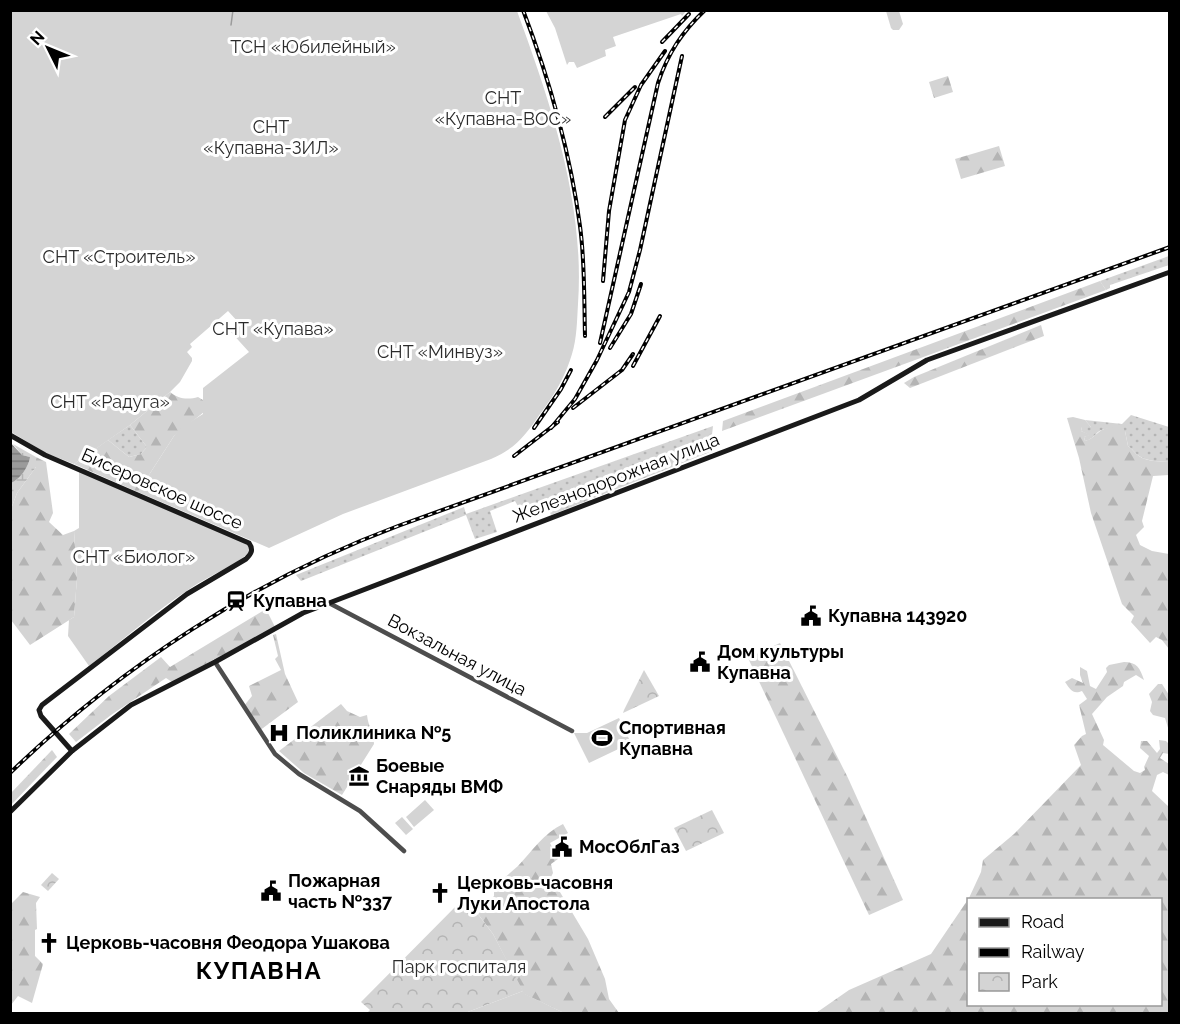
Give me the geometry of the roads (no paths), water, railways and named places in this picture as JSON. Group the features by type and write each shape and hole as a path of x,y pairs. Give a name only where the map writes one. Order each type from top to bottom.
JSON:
{"main road":[{"name":"Железнодорожная улица","path":"10,812 72,751 131,705 215,662 285,622 329,603 859,400 927,360 1170,272"},
{"name":"Бисеровское шоссе","path":"10,435 45,455 249,543 252,547 246,559 187,594 45,703 39,710 41,716 72,751"}],"street":[{"name":"Вокзальная улица","path":"329,603 572,731"},
{"path":"215,662 275,754 299,774 360,811 404,851"}],"waterway":[{"path":"231,25 233,10"}],"railway":[{"path":"523,10 542,63 571,171 582,240 585,336"},
{"path":"600,343 658,83 666,62 677,44 689,26 705,10"},
{"path":"662,42 689,14"},
{"path":"603,281 609,211 625,120 641,85 665,51"},
{"path":"551,428 575,399 597,360 629,292 682,56"},
{"path":"605,117 635,87"},
{"path":"10,773 97,697 144,662 241,600 292,572 398,526 1170,247"},
{"path":"610,348 631,314 641,284"},
{"path":"633,366 660,316"},
{"path":"573,408 622,370 633,354"},
{"path":"534,428 571,370"},
{"path":"514,456 558,422"}],"place":[{"name":"Купавна","path":"236,601"},
{"name":"Купавна 143920","path":"811,616"},
{"name":"Дом культуры Купавна","path":"700,662"},
{"name":"Поликлиника №5","path":"279,733"},
{"name":"Спортивная Купавна","path":"602,738"},
{"name":"Боевые Снаряды ВМФ","path":"359,776"},
{"name":"МосОблГаз","path":"562,847"},
{"name":"Пожарная часть №337","path":"271,891"},
{"name":"Церковь-часовня Луки Апостола","path":"440,893"},
{"name":"Церковь-часовня Феодора Ушакова","path":"49,943"}],"district":[{"name":"КУПАВНА","path":"259,971"}],"park label":[{"name":"ТСН «Юбилейный»","path":"313,47"},
{"name":"СНТ «Купавна-ВОС»","path":"503,108"},
{"name":"СНТ «Купавна-ЗИЛ»","path":"271,137"},
{"name":"СНТ «Строитель»","path":"119,257"},
{"name":"СНТ «Купава»","path":"273,329"},
{"name":"СНТ «Минвуз»","path":"440,352"},
{"name":"СНТ «Радуга»","path":"110,402"},
{"name":"СНТ «Биолог»","path":"134,557"},
{"name":"Парк госпиталя","path":"459,967"}]}
